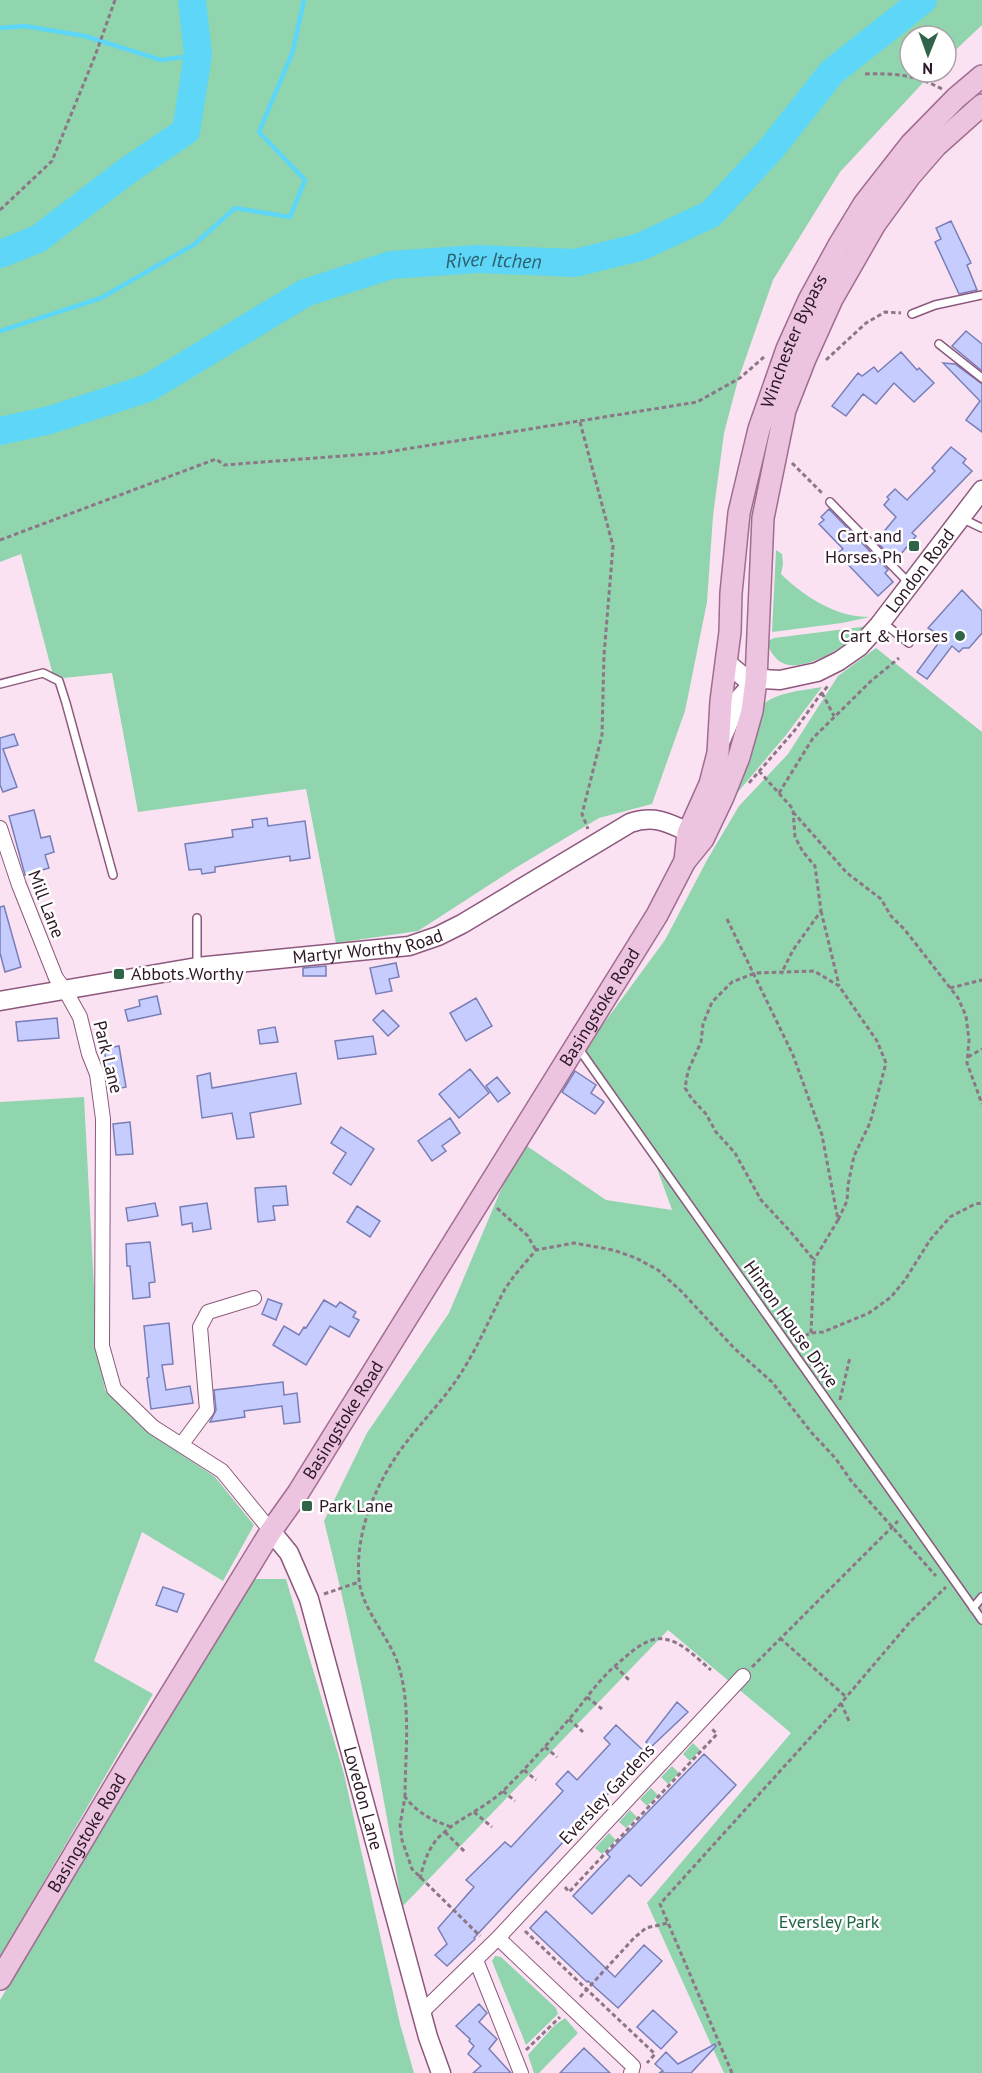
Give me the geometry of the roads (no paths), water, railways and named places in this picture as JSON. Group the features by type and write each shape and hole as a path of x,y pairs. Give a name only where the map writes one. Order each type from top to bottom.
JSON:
{"main road":[{"name":"Winchester Bypass","path":"727,663 739,513 759,429 787,349 809,300 838,245 864,204 911,144 956,98 982,76"},
{"name":"Winchester Bypass","path":"756,680 762,518 785,410 797,379 832,299 875,224 910,176 936,146 982,105"},
{"name":"London Road","path":"727,663 745,678 780,681 817,672 839,661 859,646 882,622 982,490"},
{"name":"Basingstoke Road","path":"0,1979 271,1530 298,1493 657,915 685,861 711,784 719,743 721,701 727,663"},
{"name":"Basingstoke Road","path":"695,836 739,757 752,711 756,680"},
{"path":"719,743 739,699 756,680"},
{"name":"Martyr Worthy Road","path":"0,1001 197,967 409,946 438,936 462,924 630,823 641,819 656,818 695,836"},
{"name":"Lovedon Lane","path":"271,1530 289,1553 309,1599 423,2011 428,2037 441,2073"}],"street":[{"name":"Mill Lane","path":"0,828 19,885 56,978 65,990"},
{"name":"Park Lane","path":"65,990 80,1017 89,1054 97,1074 103,1119 102,1346 114,1389 153,1427 222,1471 271,1530"},
{"path":"181,1445 207,1410 200,1327 208,1312 254,1298"},
{"name":"Eversley Gardens","path":"423,2011 494,1942 743,1676"},
{"path":"494,1942 571,2007 638,2070"},
{"path":"476,1960 521,2073"}],"lane":[{"path":"912,314 982,295"},
{"path":"939,344 982,378"},
{"path":"830,502 911,585"},
{"path":"962,518 982,528"},
{"path":"882,622 909,643"},
{"path":"0,684 43,674 59,681 113,875"},
{"path":"197,918 197,967"},
{"name":"Hinton House Drive","path":"576,1045 982,1620"},
{"path":"973,1608 982,1597"}],"waterway":[{"name":"River Itchen","path":"0,254 38,239 127,171 186,131 198,55 192,0"},
{"path":"0,331 101,298 195,244 235,208 290,217 305,180 259,132 293,51 304,0"},
{"name":"River Itchen","path":"0,431 50,420 148,388 305,293 391,265 477,259 575,263 640,247 711,214 771,149 832,72 923,0"},
{"path":"0,28 25,26 85,36 161,60 198,55"}],"place":[{"name":"Cart and Horses Ph","path":"914,546"},
{"name":"Cart & Horses","path":"960,636"},
{"name":"Abbots Worthy","path":"119,974"},
{"name":"Park Lane","path":"307,1506"}],"park label":[{"name":"Eversley Park","path":"829,1922"}]}
